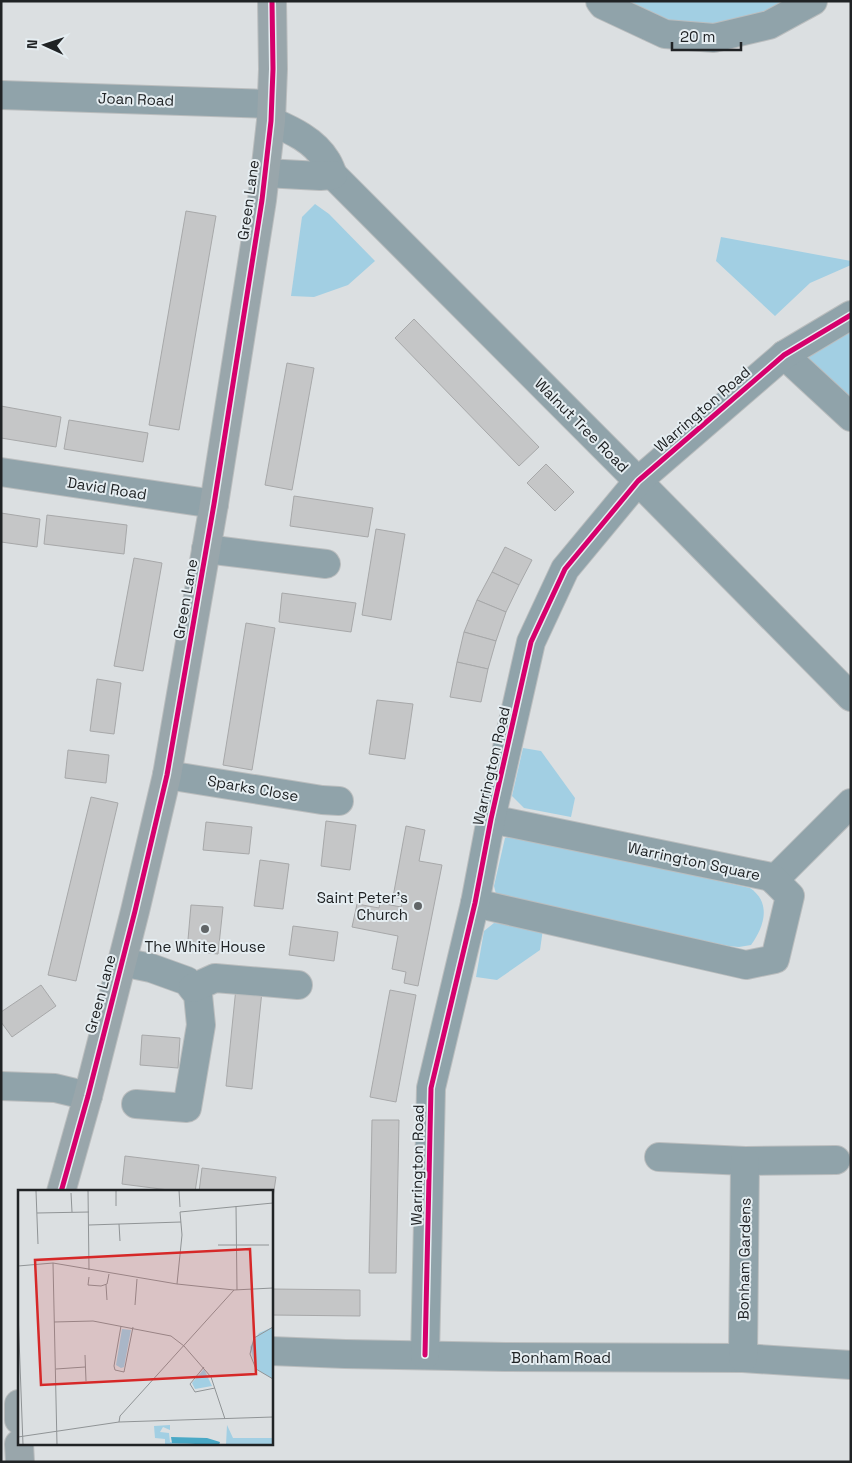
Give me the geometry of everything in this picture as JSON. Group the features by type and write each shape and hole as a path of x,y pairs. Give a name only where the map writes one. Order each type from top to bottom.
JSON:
{"main road":[{"name":"Green Lane","path":"62,1190 88,1096 167,775 214,504 265,172 273,69 272,1"},
{"path":"19,1446 20,1462"}],"street":[{"path":"600,1 665,34 714,38 769,25 812,1"},
{"name":"Joan Road","path":"1,95 271,113"},
{"name":"Walnut Tree Road","path":"271,113 313,145 326,160 333,175 851,697"},
{"path":"265,172 320,176 333,175"},
{"name":"Warrington Road","path":"425,1355 431,1088 475,903 491,819 531,642 566,568 638,481 784,356 851,315"},
{"path":"784,356 851,417"},
{"name":"David Road","path":"1,472 214,504"},
{"path":"206,549 326,564"},
{"name":"Sparks Close","path":"167,775 322,800 339,801"},
{"path":"774,880 851,803"},
{"name":"Warrington Square","path":"475,903 746,965 775,958 790,896 771,877 491,819"},
{"path":"122,962 151,968 187,981 198,995 201,1025 198,1110 136,1104"},
{"path":"192,988 216,978 298,984"},
{"path":"1,1086 54,1088 88,1096"},
{"path":"658,1157 745,1160 836,1160"},
{"name":"Bonham Gardens","path":"743,1358 745,1160"},
{"name":"Bonham Road","path":"272,1351 515,1357 743,1358 851,1365"}],"shaded area":[{"path":"600,1 813,1 714,38"},
{"path":"315,204 329,214 375,261 348,285 314,297 291,296 302,217"},
{"path":"721,237 851,261 851,265 810,283 775,316 716,261"},
{"path":"851,326 851,403 801,355"},
{"path":"523,748 541,751 575,798 571,817 524,808 512,796"},
{"path":"514,835 750,888 761,901 764,915 762,923 751,945 728,946 500,896 496,894 494,886 505,838"},
{"path":"494,923 543,929 540,950 497,980 476,977 484,931"}],"building":[{"path":"186,211 216,216 179,430 149,425"},
{"path":"414,319 539,447 519,466 395,338"},
{"path":"287,363 314,368 292,490 265,485"},
{"path":"1,406 61,417 56,447 1,438"},
{"path":"69,420 148,433 143,462 64,449"},
{"path":"546,464 574,492 555,511 527,483"},
{"path":"294,496 373,508 368,537 290,526"},
{"path":"1,513 40,519 37,547 1,542"},
{"path":"47,515 127,525 124,554 44,544"},
{"path":"376,529 405,534 391,620 362,615"},
{"path":"505,547 532,560 519,585 492,572"},
{"path":"134,558 162,563 143,671 114,666"},
{"path":"492,572 519,585 506,612 477,600"},
{"path":"282,593 356,603 351,632 279,622"},
{"path":"477,600 506,612 496,641 464,632"},
{"path":"246,623 275,628 252,770 223,765"},
{"path":"464,632 496,641 488,669 457,662"},
{"path":"457,662 488,669 481,702 450,697"},
{"path":"97,679 121,683 114,734 90,731"},
{"path":"377,700 413,704 405,759 369,754"},
{"path":"68,750 109,755 106,783 65,778"},
{"path":"91,797 118,803 76,981 48,975"},
{"path":"326,821 356,825 350,870 321,866"},
{"path":"206,822 252,827 249,854 203,850"},
{"name":"Saint Peter's Church","path":"406,826 425,830 419,861 442,865 418,986 404,983 406,972 392,969 398,936 352,927 357,904 379,908 380,903 401,907 403,899 393,897"},
{"path":"260,860 289,864 283,909 254,906"},
{"name":"The White House","path":"191,905 223,907 218,954 187,951"},
{"path":"293,926 338,932 334,961 289,955"},
{"path":"41,985 56,1006 12,1037 1,1022 1,1012"},
{"path":"236,988 262,991 252,1089 226,1086"},
{"path":"390,990 416,995 396,1102 370,1097"},
{"path":"142,1035 180,1038 178,1068 140,1065"},
{"path":"372,1120 399,1120 396,1273 369,1273"},
{"path":"125,1156 199,1165 195,1190 168,1190 122,1184"},
{"path":"202,1168 276,1177 272,1204 272,1190 199,1190"},
{"path":"272,1289 360,1290 360,1316 272,1315"}],"cycle path":[{"path":"62,1190 88,1096 167,775 214,504 262,200 271,121 273,69 272,1"},
{"path":"425,1355 431,1088 475,903 491,819 531,642 565,569 638,481 784,355 851,315"}],"place":[{"name":"Saint Peter's Church","path":"418,906"},
{"name":"The White House","path":"205,929"}]}
